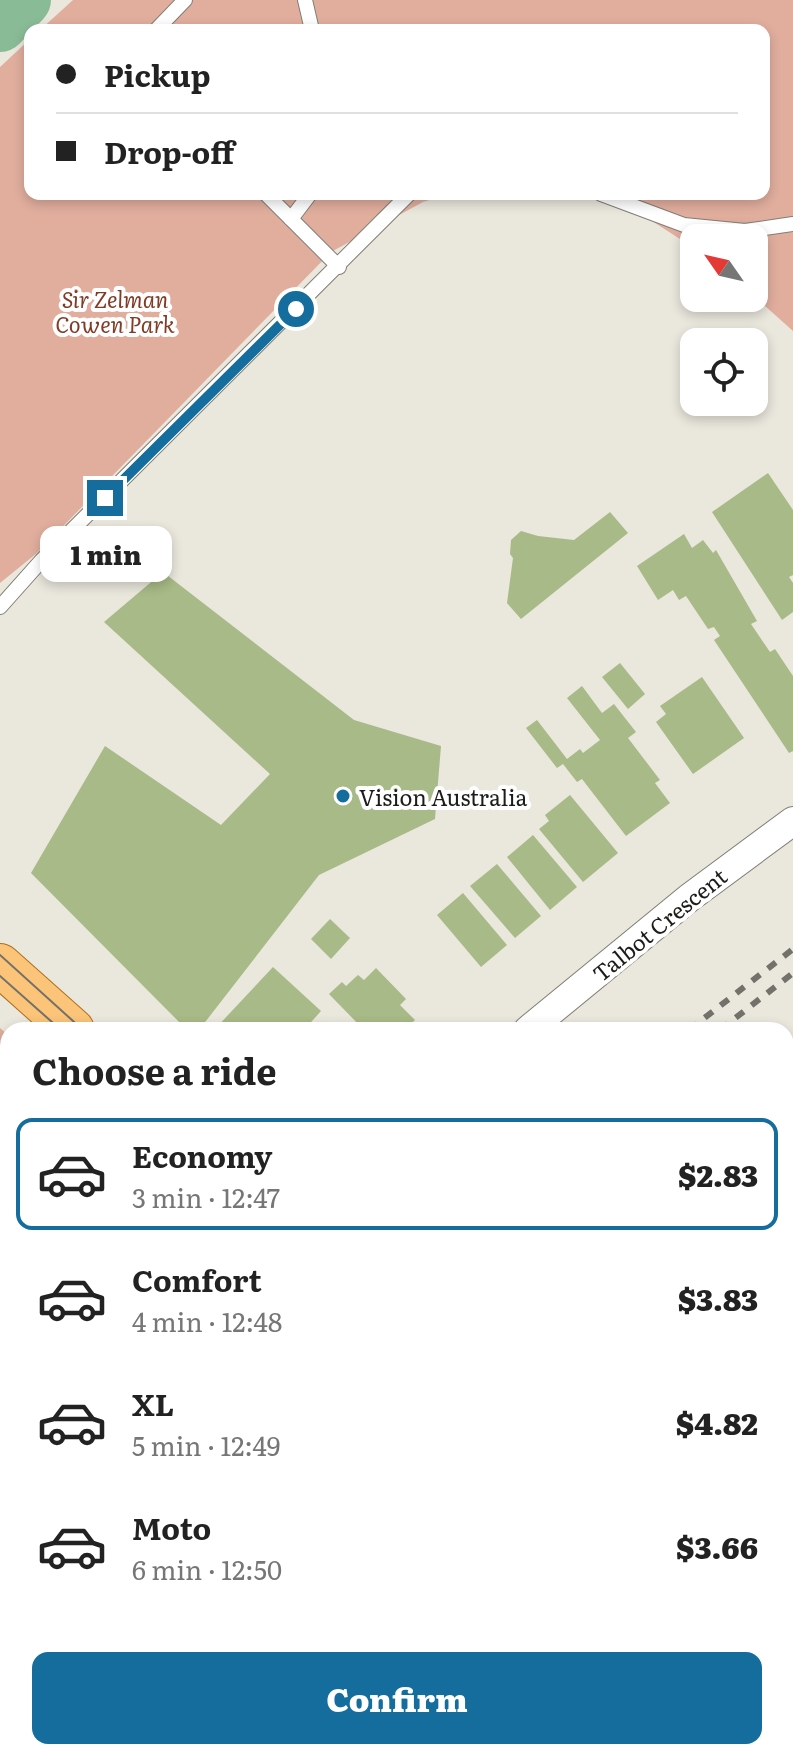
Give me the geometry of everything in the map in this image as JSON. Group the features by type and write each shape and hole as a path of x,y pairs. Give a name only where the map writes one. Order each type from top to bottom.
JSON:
{"main road":[{"path":"0,965 64,1022"}],"street":[{"name":"Talbot Crescent","path":"538,1022 689,898 793,821"}],"lane":[{"path":"162,24 185,0"},
{"path":"305,0 311,24"},
{"path":"272,200 339,267"},
{"path":"291,219 305,200"},
{"path":"0,607 41,561 403,200"},
{"path":"617,200 684,225 745,231 793,224"}],"green space":[{"path":"73,0 793,0 793,331 768,309 768,224 680,224 680,239 619,200 770,200 770,24 47,24"},
{"name":"Sir Zelman Cowen Park","path":"24,45 24,200 430,200 331,252 37,553 0,583 0,67"}],"building":[{"path":"768,473 793,510 793,575 789,577 793,583 793,612 782,620 712,512"},
{"path":"610,512 628,533 521,619 507,603 513,558 510,554 511,540 521,531 574,540"},
{"path":"684,534 692,548 703,540 713,553 716,550 757,621 751,624 770,652 775,649 793,676 793,751 789,753 714,640 720,636 714,627 708,629 686,596 679,600 673,590 658,600 637,566"},
{"name":"Vision Australia","path":"163,572 354,720 441,746 435,819 319,875 205,1022 179,1022 31,873 105,746 221,825 270,774 104,622"},
{"path":"620,663 645,694 628,709 602,677"},
{"path":"702,677 744,738 693,774 656,722 666,714 660,706"},
{"path":"582,686 602,713 614,704 636,732 628,738 660,780 655,783 670,803 626,836 582,779 577,782 563,764 557,768 526,728 537,720 567,759 580,749 583,753 600,740 567,698"},
{"path":"570,795 618,853 583,882 539,829 549,821 545,815"},
{"path":"533,835 577,887 550,910 507,857"},
{"path":"497,864 541,916 515,938 470,886"},
{"path":"463,893 507,945 481,967 437,915"},
{"path":"330,919 350,938 331,959 311,939"},
{"path":"273,967 321,1011 311,1022 221,1022"},
{"path":"376,968 406,999 400,1005 415,1020 356,1022 329,994 342,982 346,986 358,975 364,980"}],"waterway":[{"path":"0,25 24,0"}],"tram line":[{"path":"0,955 74,1022"},
{"path":"0,976 52,1022"}],"railway":[{"path":"699,1022 793,949"},
{"path":"730,1022 793,973"}],"place":[{"name":"Vision Australia","path":"343,796"}],"route":[{"path":"105,498 296,309"}]}
